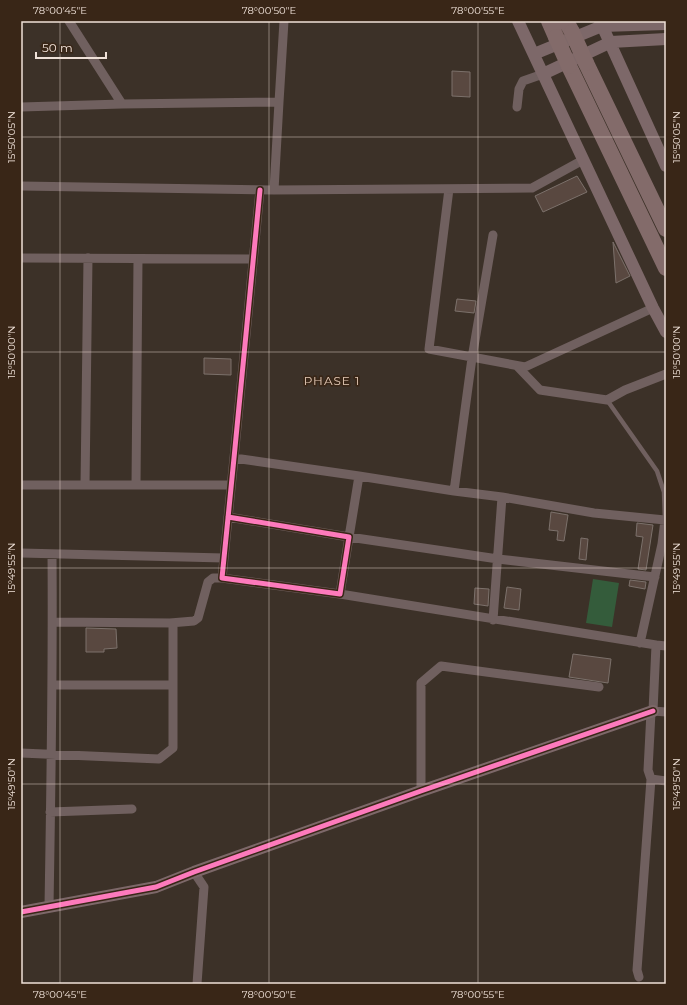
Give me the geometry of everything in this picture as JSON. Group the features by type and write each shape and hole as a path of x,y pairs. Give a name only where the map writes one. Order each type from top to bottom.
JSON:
{"highway":[{"path":"549,21 666,268"},
{"path":"569,26 666,229"}],"street":[{"path":"69,21 122,104"},
{"path":"274,190 284,21"},
{"path":"518,21 653,308 666,332"},
{"path":"534,54 601,24 666,24"},
{"path":"601,24 611,42 666,166"},
{"path":"517,107 519,89 522,81 543,74 611,42 666,39"},
{"path":"21,107 279,102"},
{"path":"21,186 260,190 532,188 584,160"},
{"path":"449,189 429,349 525,367 653,308"},
{"path":"222,578 260,190"},
{"path":"454,492 472,358 494,235"},
{"path":"21,258 253,259"},
{"path":"85,485 88,258"},
{"path":"136,485 138,258"},
{"path":"517,366 540,390 607,400 625,390 666,374"},
{"path":"234,458 359,476 454,492 502,497 594,513 665,520 655,577 640,643"},
{"path":"340,594 359,476"},
{"path":"21,485 231,485"},
{"path":"493,620 502,497"},
{"path":"228,517 498,559 655,577"},
{"path":"21,553 224,558"},
{"path":"49,907 50,753 53,685 52,554"},
{"path":"53,622 170,623 194,621 198,618 208,582 213,578 222,578 340,594 493,620 666,646"},
{"path":"21,753 50,753 159,759 173,748 173,623 170,623"},
{"path":"639,978 637,970 651,779 648,770 656,645"},
{"path":"421,791 421,683 441,666 599,686"},
{"path":"53,685 173,685"},
{"path":"21,912 156,887 421,791 652,712 666,712"},
{"path":"651,779 666,782"},
{"path":"50,812 132,809"},
{"path":"194,872 204,887 197,984"}],"lane":[{"path":"607,400 657,471 664,492 665,520"}],"green space":[{"path":"593,579 619,583 612,627 586,623"}],"building":[{"path":"452,71 470,72 470,97 452,96"},
{"path":"577,176 587,192 543,212 535,196"},
{"path":"613,242 630,276 616,283"},
{"path":"457,299 476,301 474,313 455,311"},
{"path":"204,358 231,359 231,375 204,374"},
{"path":"551,512 568,515 564,541 557,540 558,531 549,530"},
{"path":"637,523 653,525 646,570 638,569 643,537 636,536"},
{"path":"581,538 588,539 586,560 579,559"},
{"path":"630,580 646,582 645,589 629,586"},
{"path":"507,587 521,589 519,610 504,608"},
{"path":"475,588 489,589 488,606 474,604"},
{"path":"86,628 116,629 117,648 104,649 104,652 86,652"},
{"path":"573,654 611,659 608,683 569,677"}],"cycle path":[{"path":"228,517 349,537 340,594 222,578 260,190"},
{"path":"21,912 156,887 421,791 653,711"}],"district":[{"name":"PHASE 1","path":"332,381"}]}
